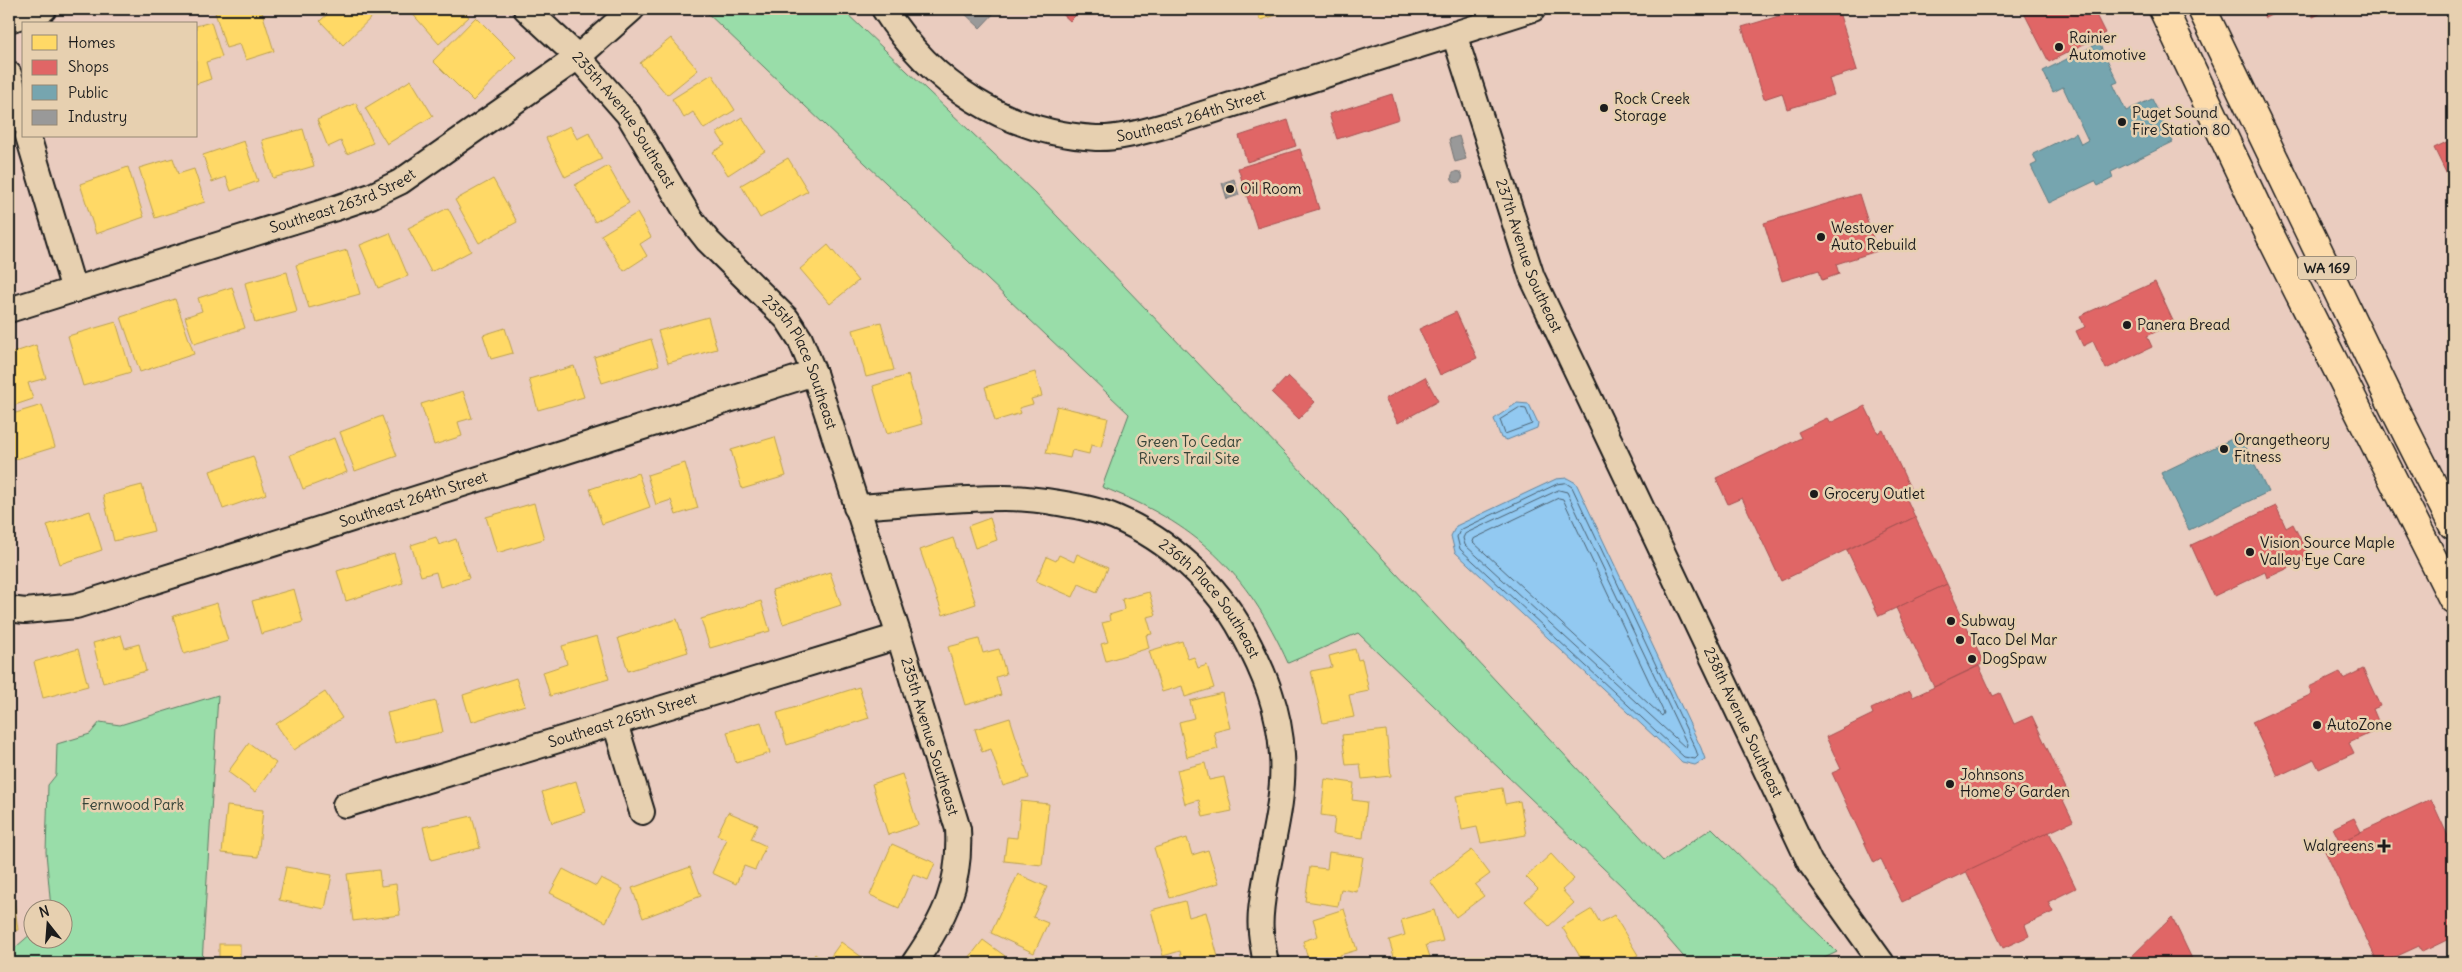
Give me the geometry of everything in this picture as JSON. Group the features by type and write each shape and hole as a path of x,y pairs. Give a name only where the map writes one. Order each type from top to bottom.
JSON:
{"main road":[{"name":"WA 169","path":"2163,9 2269,233 2303,297 2453,598"},
{"name":"WA 169","path":"2202,9 2394,408 2453,525"},
{"path":"2303,297 2324,304 2375,403 2384,409 2394,408"}],"street":[{"path":"9,20 44,9"},
{"name":"235th Avenue Southeast","path":"526,9 578,57 628,114 690,218 708,241"},
{"name":"Southeast 263rd Street","path":"9,310 371,196 400,182 578,57 632,9"},
{"name":"Southeast 264th Street","path":"884,9 916,54 955,89 1006,118 1049,131 1098,138 1137,133 1171,124 1533,9"},
{"name":"237th Avenue Southeast","path":"1454,34 1532,277 1622,470"},
{"path":"9,74 22,116"},
{"path":"29,138 74,290"},
{"name":"235th Place Southeast","path":"708,241 787,319 800,339 814,373 856,507"},
{"name":"Southeast 264th Street","path":"9,609 25,611 76,606 814,373"},
{"name":"238th Avenue Southeast","path":"1622,470 1810,863 1882,963"},
{"name":"236th Place Southeast","path":"856,507 1005,498 1070,506 1115,517 1157,540 1181,558 1208,584 1230,610 1266,678 1272,695 1279,731 1282,754 1282,787 1262,912 1261,931 1266,963"},
{"name":"235th Avenue Southeast","path":"856,507 899,636 958,829 960,858 951,895 936,930 914,963"},
{"name":"Southeast 265th Street","path":"346,805 899,636"},
{"path":"615,723 642,812"}],"green space":[{"name":"Green To Cedar Rivers Trail Site","path":"703,9 842,9 1035,193 1306,476 1663,861 1712,828 1837,952 1814,963 1689,963 1625,889 1358,633 1288,663 1272,630 1255,602 1236,576 1215,554 1191,534 1165,517 1135,501 1102,487 1129,414"},
{"name":"Fernwood Park","path":"218,695 202,963 9,963 9,949 16,947 22,942 22,950 72,950 72,900 50,900 46,852 48,785 56,775 57,744 90,734 100,722 120,725"}],"water":[{"path":"1517,403 1529,404 1538,423 1537,428 1507,440 1501,438 1494,419"},
{"path":"1567,478 1576,483 1701,748 1705,759 1695,765 1682,762 1455,552 1451,536 1456,526 1556,479"}],"building: Homes":[{"path":"214,9 261,9 274,51 246,60 240,44 226,48"},
{"path":"333,9 380,9 343,45 320,21"},
{"path":"413,9 461,9 469,17 439,44 410,11"},
{"path":"1256,9 1297,9 1260,20"},
{"path":"476,17 516,57 473,101 433,61"},
{"path":"211,22 222,57 206,62 211,79 198,83 198,25"},
{"path":"671,38 698,70 667,95 640,63"},
{"path":"712,74 735,110 704,129 693,112 684,118 672,99"},
{"path":"411,80 433,116 387,144 365,108"},
{"path":"356,103 373,143 347,154 341,141 328,147 317,120"},
{"path":"742,117 765,151 728,175 713,152 725,145 717,133"},
{"path":"570,126 577,139 589,133 602,159 565,177 546,138"},
{"path":"303,129 314,166 273,178 262,140"},
{"path":"244,141 258,181 231,191 226,177 212,182 203,155"},
{"path":"173,158 178,174 194,169 205,202 155,218 139,168"},
{"path":"788,158 808,191 760,218 741,185"},
{"path":"608,166 629,203 595,222 575,185"},
{"path":"128,167 144,217 96,234 80,184"},
{"path":"493,179 517,222 479,243 455,200"},
{"path":"448,208 471,251 431,272 408,228"},
{"path":"637,213 651,237 640,244 647,256 624,271 601,235"},
{"path":"390,233 408,276 378,288 360,245"},
{"path":"828,245 858,281 830,304 800,269"},
{"path":"347,250 360,294 309,308 296,265"},
{"path":"287,272 297,312 255,323 245,283"},
{"path":"232,287 245,328 194,344 185,317 202,311 198,298"},
{"path":"175,299 194,354 140,372 121,317"},
{"path":"708,317 717,349 668,363 658,331"},
{"path":"116,322 131,372 83,386 68,336"},
{"path":"881,322 894,370 866,377 853,330"},
{"path":"505,328 513,353 491,359 483,335"},
{"path":"651,339 659,365 602,383 594,357"},
{"path":"36,345 46,378 28,383 33,399 9,407 9,354"},
{"path":"574,366 584,397 538,410 529,379"},
{"path":"1035,372 1042,396 1031,399 1033,404 1019,408 1021,413 995,421 985,387"},
{"path":"908,375 922,424 887,434 873,386"},
{"path":"463,391 472,418 458,422 462,436 434,445 421,404"},
{"path":"42,405 55,447 13,460 9,445 9,415"},
{"path":"1057,406 1108,418 1101,447 1091,445 1089,454 1072,450 1070,458 1046,453"},
{"path":"382,416 397,456 355,471 340,432"},
{"path":"775,437 786,476 742,489 731,450"},
{"path":"334,438 347,472 303,489 290,455"},
{"path":"253,456 266,494 223,509 210,471"},
{"path":"685,463 698,508 676,515 671,500 656,505 647,475"},
{"path":"638,473 650,507 602,524 590,489"},
{"path":"142,485 154,531 114,541 103,495"},
{"path":"534,503 544,539 497,553 486,517"},
{"path":"90,511 102,550 60,564 47,525"},
{"path":"990,518 997,540 975,548 968,526"},
{"path":"436,537 439,545 456,539 469,578 440,587 436,572 421,576 411,545"},
{"path":"953,538 976,604 943,615 920,550"},
{"path":"394,553 403,583 346,601 337,571"},
{"path":"1077,554 1108,568 1097,592 1079,584 1073,597 1036,581 1047,557 1056,561 1059,555 1074,562"},
{"path":"830,572 841,605 783,624 772,590"},
{"path":"294,589 303,622 261,634 252,601"},
{"path":"1149,592 1156,615 1147,617 1152,634 1146,635 1149,648 1106,661 1101,644 1108,642 1102,623 1110,621 1109,615 1124,609 1122,599"},
{"path":"761,601 770,631 710,648 701,619"},
{"path":"217,603 228,641 184,654 173,616"},
{"path":"677,619 688,652 628,671 618,638"},
{"path":"121,635 125,648 139,644 146,671 103,683 93,643"},
{"path":"597,636 609,679 550,696 543,672 567,664 562,646"},
{"path":"979,639 983,653 999,649 1006,674 996,677 1001,695 965,705 948,647"},
{"path":"1182,641 1188,659 1194,657 1198,668 1207,665 1214,688 1185,697 1182,686 1162,692 1149,651"},
{"path":"78,649 88,686 43,698 34,662"},
{"path":"1355,649 1358,660 1362,659 1369,691 1349,695 1354,717 1323,723 1311,671 1332,667 1329,656"},
{"path":"516,678 525,705 471,722 463,695"},
{"path":"859,687 869,718 787,745 777,713"},
{"path":"325,692 342,718 294,750 276,724"},
{"path":"1222,693 1230,728 1214,732 1218,749 1187,757 1179,722 1194,718 1190,701"},
{"path":"436,701 443,732 395,743 387,713"},
{"path":"1010,718 1029,778 1003,786 991,749 982,752 975,729"},
{"path":"761,722 770,753 736,763 727,732"},
{"path":"1386,730 1391,776 1362,779 1360,764 1346,765 1342,735"},
{"path":"249,743 276,763 255,792 228,772"},
{"path":"1205,763 1209,780 1224,777 1232,811 1203,817 1199,800 1185,804 1177,770"},
{"path":"902,774 918,825 888,835 872,784"},
{"path":"1325,779 1354,783 1352,800 1367,802 1363,838 1333,834 1335,817 1321,815"},
{"path":"576,781 585,812 552,823 542,792"},
{"path":"1502,788 1505,804 1520,801 1526,835 1481,843 1477,827 1462,830 1456,796"},
{"path":"1021,801 1049,804 1042,865 1004,861 1007,837 1017,838"},
{"path":"227,806 263,810 258,857 222,853"},
{"path":"728,812 758,825 751,839 766,846 755,870 744,866 736,884 712,873 727,839 717,835"},
{"path":"472,816 480,848 431,860 423,827"},
{"path":"1187,838 1192,855 1208,850 1219,883 1170,898 1154,848"},
{"path":"892,844 935,863 928,880 913,874 899,908 870,895"},
{"path":"1472,850 1490,874 1475,885 1484,896 1456,917 1430,881"},
{"path":"1329,852 1363,857 1357,892 1341,889 1338,906 1305,901 1310,867 1327,869"},
{"path":"1551,854 1574,879 1562,890 1574,903 1549,926 1525,901 1538,889 1526,877"},
{"path":"286,867 332,875 325,909 279,900"},
{"path":"690,867 701,896 643,918 632,888"},
{"path":"563,869 596,886 601,878 623,889 606,922 550,893"},
{"path":"379,870 381,886 396,884 400,915 353,921 347,874"},
{"path":"1018,874 1047,887 1033,917 1048,923 1034,953 991,933"},
{"path":"9,885 12,885 18,930 9,932"},
{"path":"1185,901 1189,917 1206,912 1218,957 1196,963 1183,963 1180,951 1163,956 1151,910"},
{"path":"1344,909 1357,950 1340,955 1342,963 1309,963 1303,941 1318,936 1313,919"},
{"path":"1592,909 1600,923 1614,915 1638,955 1624,963 1603,963 1601,959 1593,963 1584,963 1562,927"},
{"path":"1434,910 1443,941 1426,945 1431,960 1421,963 1396,963 1389,940 1405,935 1401,920"},
{"path":"983,940 1005,956 999,963 965,963"},
{"path":"841,942 866,960 863,963 826,963"},
{"path":"219,944 240,944 240,963 219,963"},
{"path":"815,954 826,963 808,963"}],"building: Shops":[{"path":"1057,9 1082,9 1070,21"},
{"path":"1802,9 1838,9 1857,70 1829,79 1834,95 1787,109 1782,93 1764,99 1742,27"},
{"name":"Rainier Automotive","path":"2022,9 2093,9 2105,33 2049,62"},
{"path":"2261,9 2283,9 2265,18"},
{"path":"2309,9 2330,9 2313,17"},
{"path":"1392,94 1399,119 1337,139 1329,114"},
{"path":"1288,120 1296,146 1247,162 1239,136"},
{"path":"2453,139 2453,187 2434,148"},
{"path":"1300,149 1319,209 1257,228 1238,168"},
{"name":"Westover Auto Rebuild","path":"1859,194 1877,251 1836,264 1839,274 1822,280 1819,270 1782,281 1764,223"},
{"name":"Panera Bread","path":"2155,282 2174,323 2147,336 2152,347 2106,369 2093,341 2083,346 2076,331 2085,327 2080,316"},
{"path":"1456,312 1477,358 1440,375 1419,329"},
{"path":"1288,376 1315,402 1299,419 1272,393"},
{"path":"1425,377 1438,401 1398,423 1385,399"},
{"name":"Grocery Outlet","path":"1865,406 1878,433 1883,430 1910,488 1903,491 1915,517 1781,581 1742,498 1728,504 1716,478 1801,438 1798,432 1827,418 1830,423"},
{"name":"Vision Source Maple Valley Eye Care","path":"2276,506 2286,528 2293,524 2310,558 2267,578 2265,572 2214,596 2191,545"},
{"path":"1915,517 1947,584 1879,616 1847,550"},
{"path":"1947,584 1984,663 1934,687 1896,608"},
{"name":"Johnsons Home & Garden","path":"1979,666 1993,696 2000,693 2014,724 2032,716 2069,795 2062,798 2073,821 1902,902 1881,859 1874,863 1832,773 1841,769 1826,737 1873,714 1871,709 1910,691 1913,697"},
{"name":"AutoZone","path":"2363,669 2380,706 2373,709 2381,728 2349,743 2354,753 2319,769 2314,759 2278,776 2252,722 2312,694 2309,687 2340,672 2343,679"},
{"name":"Walgreens","path":"2431,799 2453,847 2453,937 2422,952 2419,946 2382,963 2378,963 2324,849"},
{"path":"2354,818 2361,832 2340,842 2333,828"},
{"path":"2049,832 2076,888 2048,902 2053,912 2025,925 2029,936 2003,948 1966,871"},
{"path":"2172,917 2194,963 2125,963"}],"building: Public":[{"name":"Puget Sound Fire Station 80","path":"2099,43 2118,82 2113,84 2126,111 2152,99 2173,142 2111,172 2113,178 2098,186 2095,181 2049,203 2031,166 2037,163 2033,154 2076,133 2081,144 2088,140 2063,87 2053,92 2043,71"},
{"path":"2240,435 2268,492 2189,530 2161,473"}],"building: Industry":[{"path":"964,9 998,9 980,28 962,11"},
{"path":"1459,136 1466,159 1455,162 1449,139"},
{"path":"1457,171 1463,177 1457,183 1451,177"},
{"name":"Oil Room","path":"1234,179 1239,195 1227,199 1222,183"}],"place":[{"name":"Rainier Automotive","path":"2059,47"},
{"name":"Rock Creek Storage","path":"1604,108"},
{"name":"Puget Sound Fire Station 80","path":"2122,122"},
{"name":"Oil Room","path":"1230,189"},
{"name":"Westover Auto Rebuild","path":"1821,237"},
{"name":"Panera Bread","path":"2127,325"},
{"name":"Orangetheory Fitness","path":"2224,449"},
{"name":"Grocery Outlet","path":"1814,494"},
{"name":"Vision Source Maple Valley Eye Care","path":"2250,552"},
{"name":"Subway","path":"1951,621"},
{"name":"Taco Del Mar","path":"1960,640"},
{"name":"DogSpaw","path":"1972,659"},
{"name":"AutoZone","path":"2317,725"},
{"name":"Johnsons Home & Garden","path":"1950,784"},
{"name":"Walgreens","path":"2384,846"}]}
